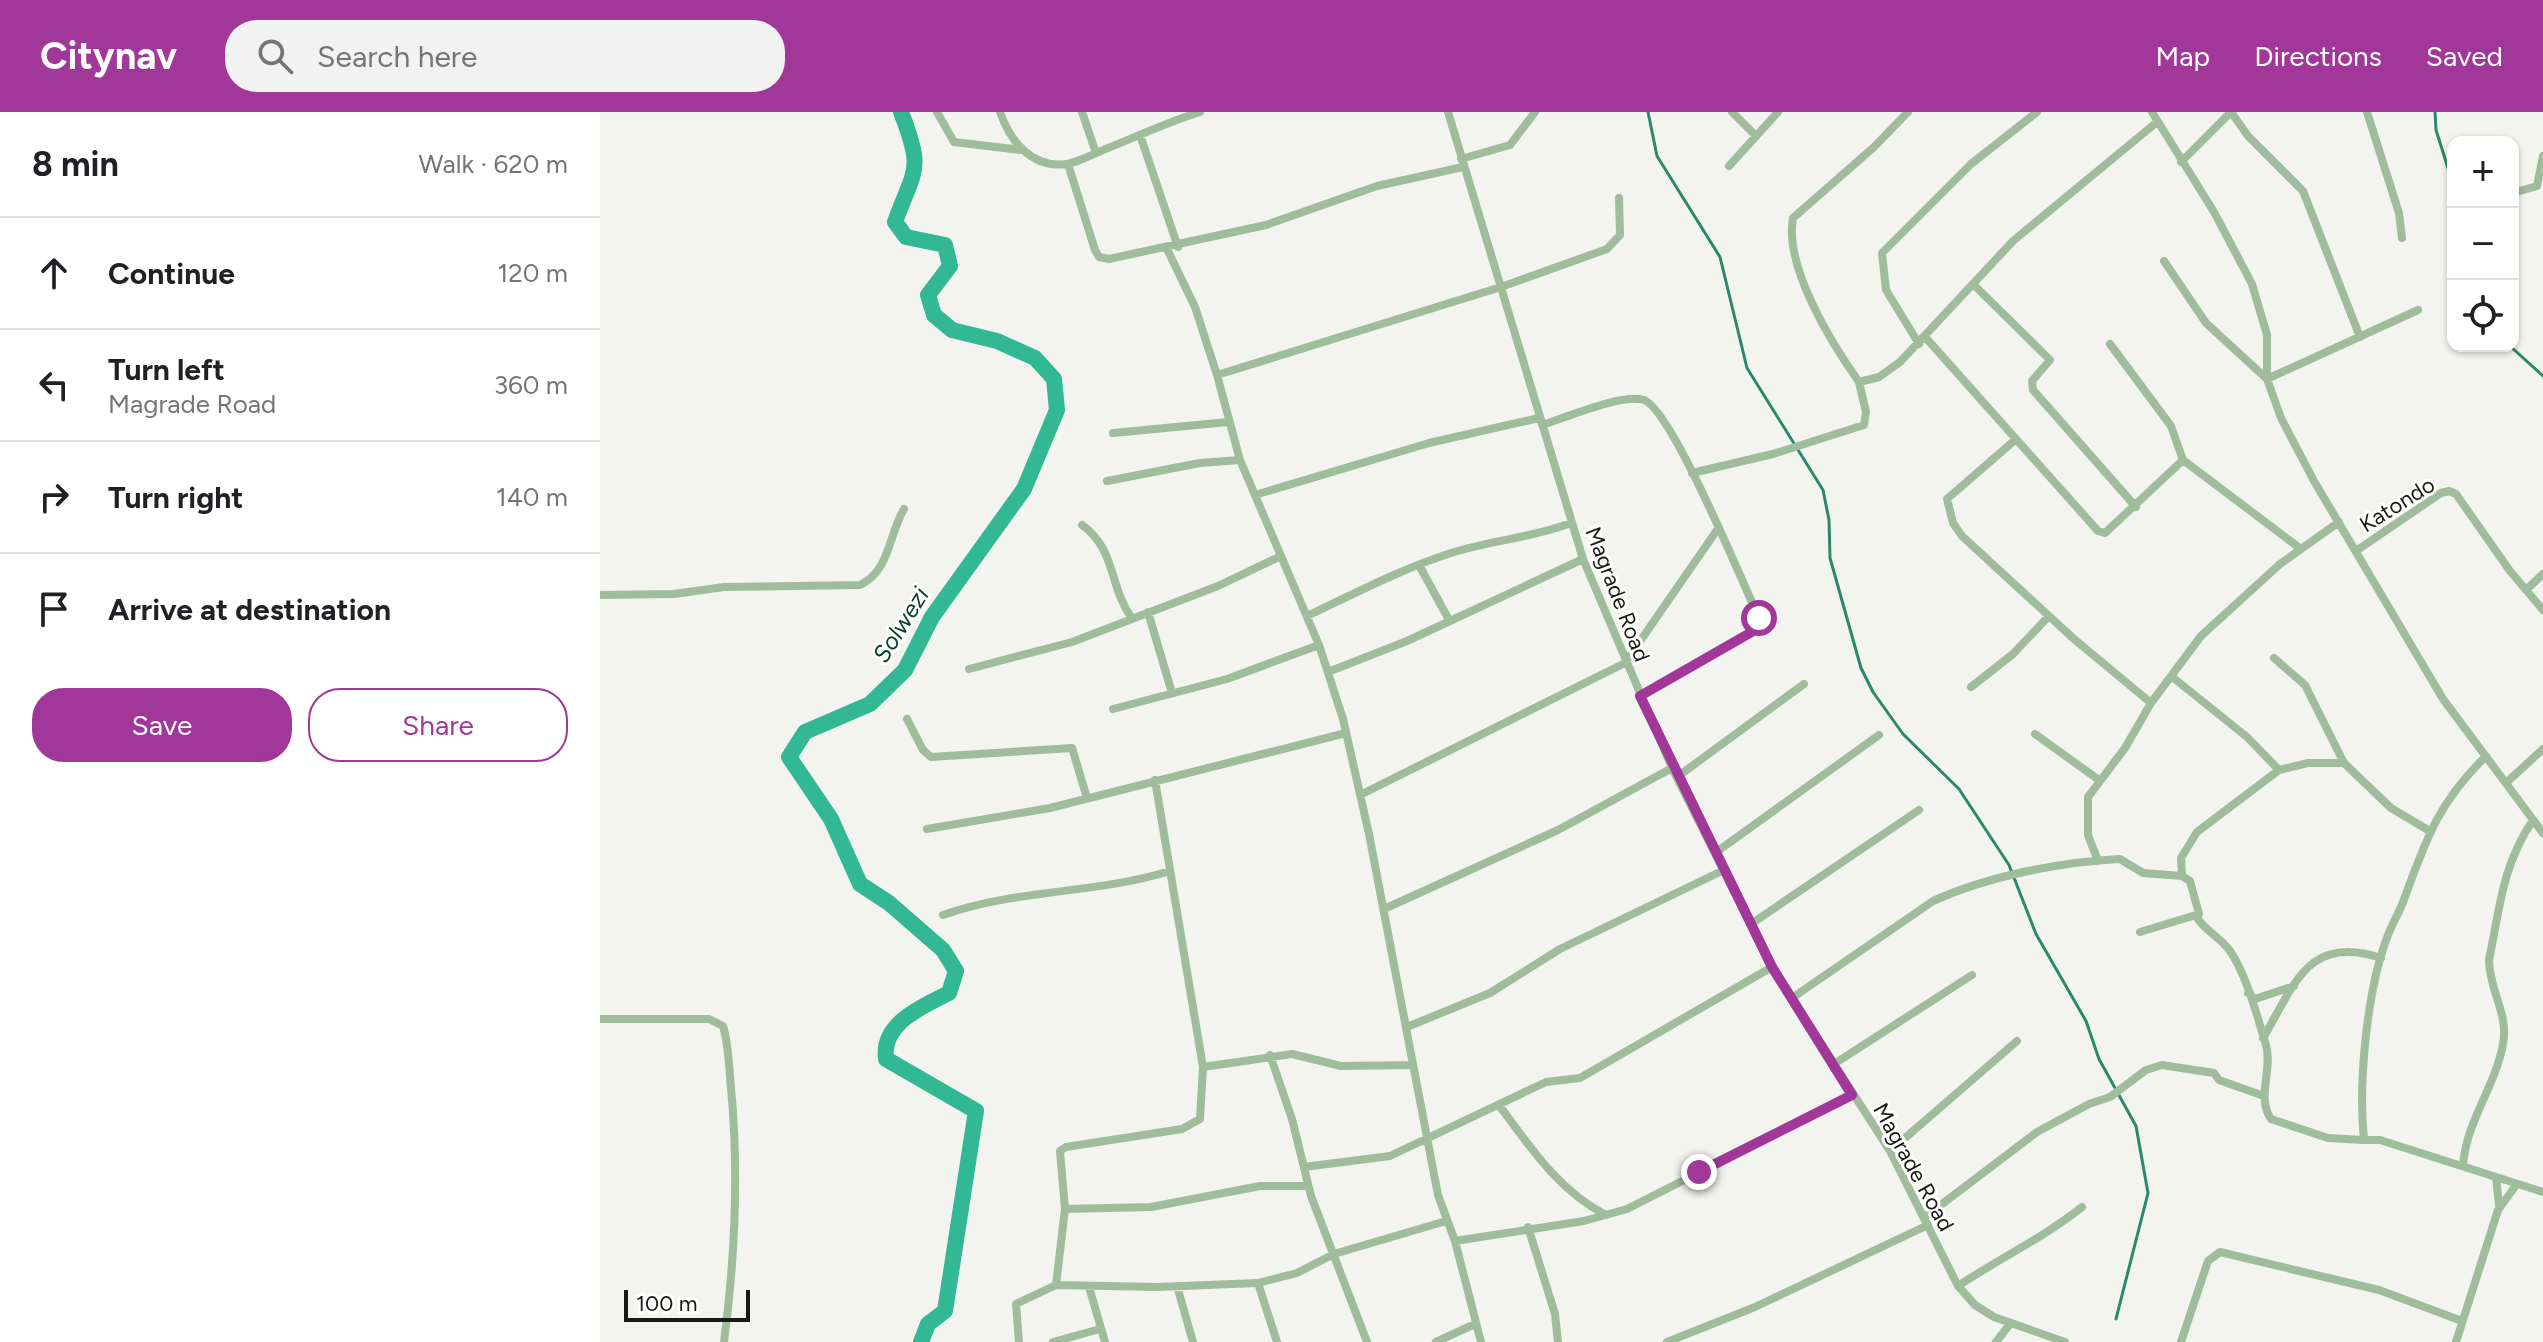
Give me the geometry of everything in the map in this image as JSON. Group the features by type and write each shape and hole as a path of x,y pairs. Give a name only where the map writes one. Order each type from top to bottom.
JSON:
{"street":[{"path":"937,112 954,142 1021,150 1043,161 1068,164 1200,112"},
{"path":"1000,112 1010,137 1021,150"},
{"path":"1082,112 1096,153"},
{"name":"Magrade Road","path":"1448,112 1583,559 1672,768 1772,967 1890,1151 1958,1286 1975,1305 2010,1324 2065,1342"},
{"path":"1068,164 1099,257 1109,259 1178,247 1266,225 1377,186 1462,163 1510,145 1535,112"},
{"path":"1732,112 1756,136"},
{"path":"1729,166 1778,112"},
{"path":"1692,473 1773,454 1864,425 1866,412 1859,382 1831,339 1803,279 1793,218 1874,147 1908,112"},
{"path":"2037,112 1971,164 1882,253 1886,290 1922,341 2098,531 2111,530 2183,460"},
{"path":"2152,112 2214,212 2252,284 2267,335 2267,379 2281,418 2443,699 2543,833"},
{"path":"2181,162 2231,112 2248,136 2303,191 2360,337"},
{"path":"2367,112 2399,213 2402,238"},
{"path":"1859,382 1879,377 1922,341 2013,241 2157,122"},
{"path":"1140,135 1178,247"},
{"path":"2519,191 2537,186 2543,156"},
{"path":"1217,375 1501,287 1607,249 1620,235 1619,198"},
{"path":"1167,249 1195,307 1240,460 1319,645 1346,733 1384,909 1427,1140 1446,1221 1455,1241 1481,1342"},
{"path":"2164,261 2206,323 2267,379"},
{"path":"1974,285 2050,360 2032,381 2033,390 2136,507"},
{"path":"2267,379 2418,310"},
{"path":"2110,344 2171,426 2183,460 2301,549"},
{"path":"1255,495 1429,443 1541,422 1611,403 1645,401 1655,409 1692,473 1759,623 1739,640 1640,696"},
{"path":"1113,433 1228,422"},
{"path":"2015,440 1953,492 1947,499 1947,508 1962,536 2048,617 2151,703"},
{"path":"1107,481 1200,463 1240,460"},
{"name":"Katondo","path":"2356,551 2441,493 2449,491 2456,494 2543,610"},
{"path":"600,595 674,594 739,587 860,585 874,578 884,565 893,528 904,509"},
{"path":"2098,861 2088,835 2088,797 2125,748 2151,703 2201,636 2301,549 2339,522"},
{"path":"1307,616 1419,565 1486,544 1531,537 1571,523"},
{"path":"1082,525 1103,544 1113,569 1118,596 1131,617"},
{"path":"1360,795 1625,663 1717,530"},
{"path":"969,669 1072,642 1218,586 1281,556"},
{"path":"1328,672 1583,559"},
{"path":"1419,565 1449,620"},
{"path":"2526,590 2543,574"},
{"path":"1148,612 1172,693"},
{"path":"1971,687 2013,654 2048,617"},
{"path":"1113,709 1227,679 1319,645"},
{"path":"2274,658 2305,685 2344,763 2391,808 2428,830"},
{"path":"2171,676 2247,737 2279,770"},
{"path":"1677,777 1804,684"},
{"path":"907,719 923,750 931,757 1072,748 1087,798"},
{"path":"927,829 1007,818 1346,733"},
{"path":"2035,734 2099,780"},
{"path":"1715,853 1879,735"},
{"path":"2506,783 2543,749"},
{"path":"2364,1140 2361,1094 2381,958 2428,830 2454,789 2486,756"},
{"path":"2140,932 2199,914 2194,889 2182,876 2181,858 2197,832 2279,770 2308,763 2344,763"},
{"path":"1384,909 1558,830 1672,768"},
{"path":"1056,1285 1065,1209 1060,1151 1193,1125 1203,1108 1203,1067 1155,780"},
{"path":"1751,924 1919,810"},
{"path":"2463,1166 2470,1125 2497,1068 2503,1043 2503,1016 2489,973 2489,960 2507,869 2516,845 2533,820"},
{"path":"1792,998 1933,901 1953,892 2028,873 2120,859 2153,876 2182,876"},
{"path":"1407,1027 1490,993 1560,949 1724,870"},
{"path":"943,915 1037,894 1125,885 1170,871"},
{"path":"2196,916 2202,926 2217,934 2233,954 2268,1061 2264,1096 2267,1114 2278,1123 2328,1138 2380,1140 2543,1192"},
{"path":"2263,1038 2294,986 2318,957 2346,949 2381,958"},
{"path":"1304,1167 1377,1160 1427,1140 1546,1082 1591,1073 1772,967"},
{"path":"1834,1064 1972,975"},
{"path":"2247,993 2255,999 2294,986"},
{"path":"600,1019 709,1019 723,1026 733,1113 735,1176 733,1245 724,1342"},
{"path":"1890,1151 2017,1041"},
{"path":"1203,1067 1292,1054 1341,1066 1413,1065"},
{"path":"1270,1055 1308,1186 1367,1342"},
{"path":"1667,1342 1755,1307 1926,1221 2037,1132 2089,1104 2110,1097 2146,1070 2162,1065 2214,1073 2219,1080 2264,1096"},
{"path":"1455,1241 1607,1215 1654,1197 1852,1095"},
{"path":"1499,1105 1561,1183 1580,1201 1607,1215"},
{"path":"2496,1177 2499,1206"},
{"path":"2456,1342 2499,1206 2517,1184"},
{"path":"1065,1209 1151,1207 1260,1186 1308,1186"},
{"path":"1958,1286 2005,1255 2044,1237 2082,1207"},
{"path":"1019,1342 1016,1304 1056,1285 1258,1283 1297,1273 1334,1254 1446,1221"},
{"path":"1528,1227 1555,1314 1558,1342"},
{"path":"2181,1342 2208,1261 2220,1252 2379,1290 2462,1321"},
{"path":"1258,1283 1277,1342"},
{"path":"1177,1286 1193,1342"},
{"path":"1089,1287 1105,1342"},
{"path":"1436,1342 1475,1324"},
{"path":"1996,1342 2010,1324"},
{"path":"1053,1342 1100,1329"}],"waterway":[{"name":"Solwezi","path":"901,112 913,146 914,168 895,222 906,237 945,245 950,266 928,295 934,315 952,330 997,341 1035,358 1054,379 1057,410 1024,489 932,617 905,670 870,704 805,732 789,757 831,819 860,884 889,903 943,950 956,971 949,993 906,1018 890,1035 886,1046 886,1059 976,1111 945,1311 928,1324 921,1342"},
{"path":"1648,112 1657,156 1720,257 1747,368 1823,490 1829,520 1830,558 1861,668 1873,692 1903,734 1959,789 2009,865 2036,934 2086,1021 2099,1059 2136,1126 2148,1193 2116,1319"},
{"path":"2435,112 2436,130 2447,165"},
{"path":"2517,352 2543,376"}],"route":[{"path":"1699,1172 1852,1095 1772,967 1672,768 1640,696 1750,633 1758,626 1759,618"}]}
